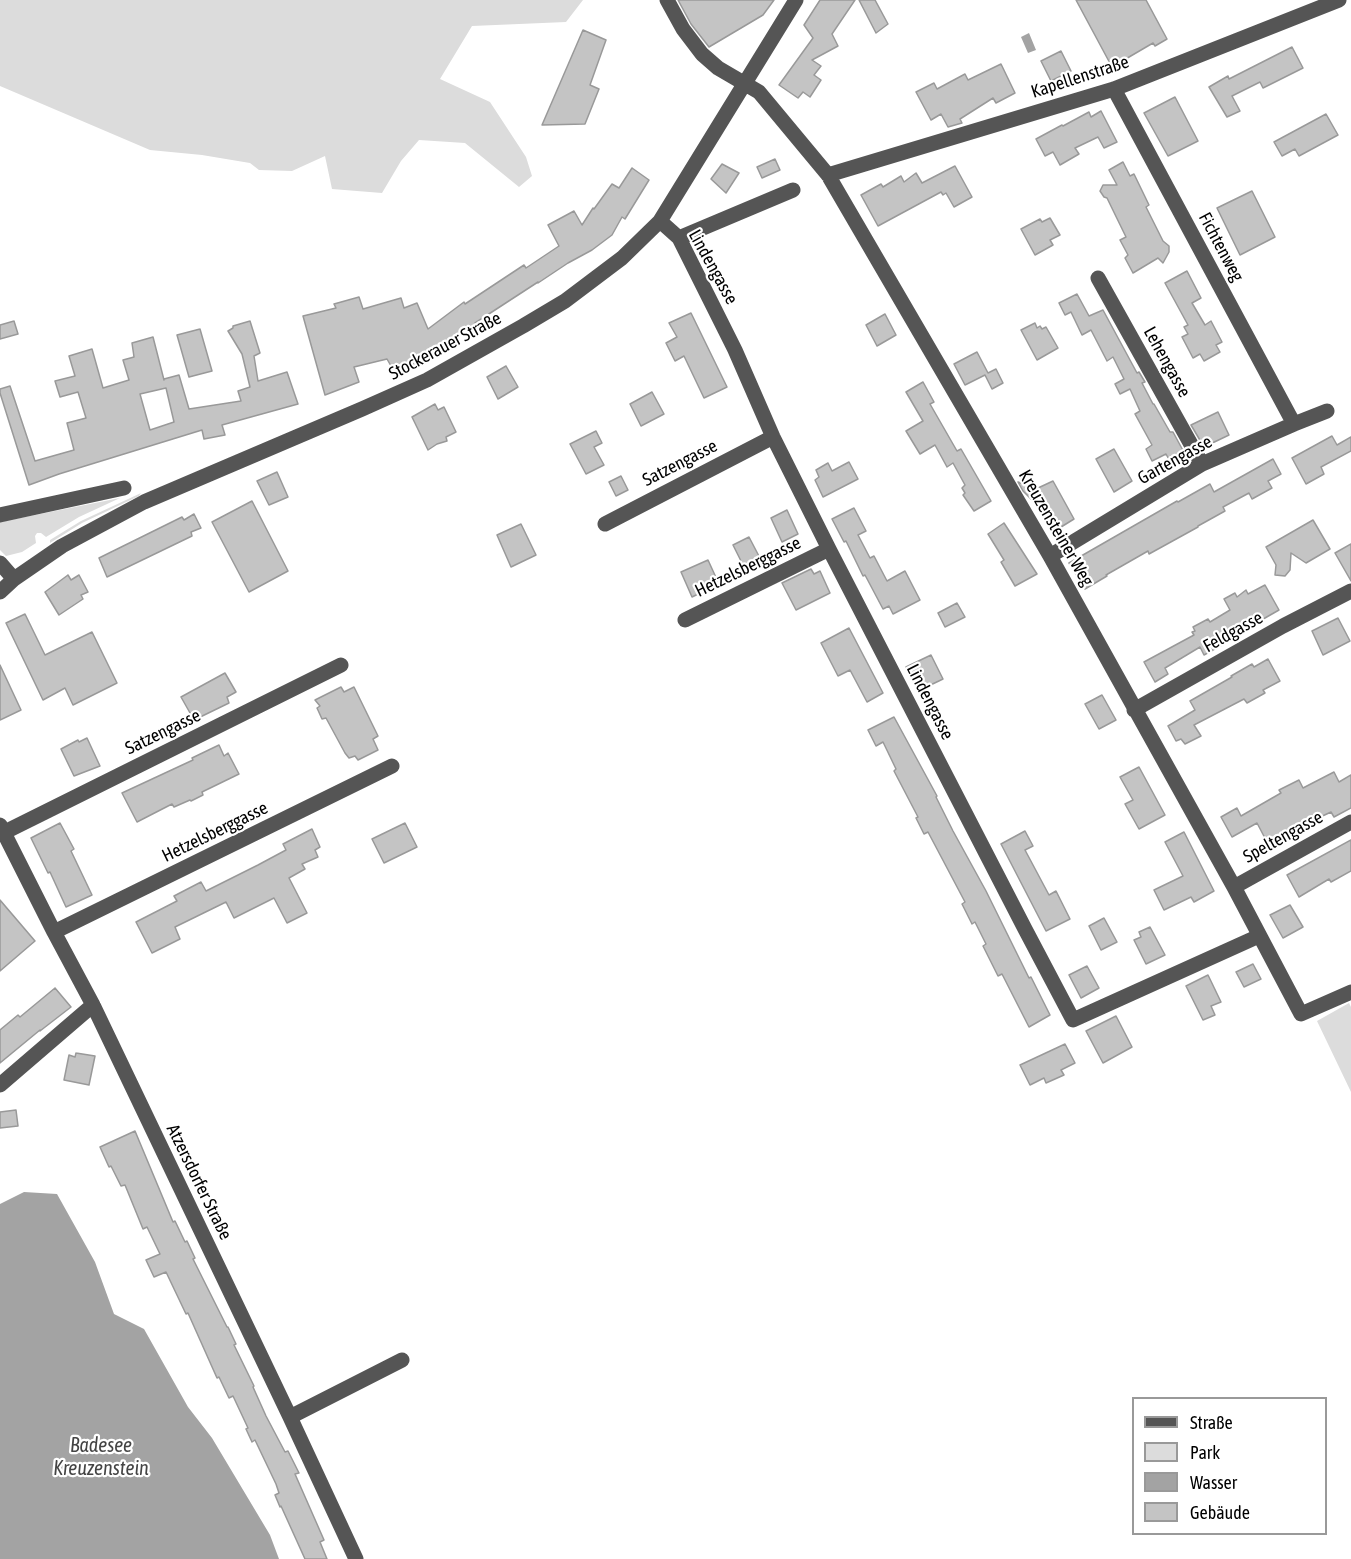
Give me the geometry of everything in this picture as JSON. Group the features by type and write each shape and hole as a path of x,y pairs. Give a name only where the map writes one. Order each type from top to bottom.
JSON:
{"street":[{"name":"Kreuzensteiner Weg","path":"667,0 683,29 702,54 718,68 759,92 828,175 1050,556 1302,1014 1351,992"},
{"name":"Stockerauer Straße","path":"0,592 14,579 62,546 144,502 362,410 427,380 564,301 622,258 660,221 796,0"},
{"name":"Kapellenstraße","path":"828,175 1114,89 1339,0"},
{"name":"Fichtenweg","path":"1114,89 1294,424"},
{"path":"679,238 793,190"},
{"name":"Lindengasse","path":"660,221 679,238 829,549 1073,1020 1259,936"},
{"name":"Lehengasse","path":"1098,278 1202,464"},
{"name":"Gartengasse","path":"1050,556 1202,464 1327,411"},
{"name":"Satzengasse","path":"605,524 773,437"},
{"path":"0,515 124,488"},
{"name":"Hetzelsberggasse","path":"685,620 829,549"},
{"path":"0,563 14,579"},
{"name":"Feldgasse","path":"1134,710 1283,626 1351,591"},
{"name":"Satzengasse","path":"2,829 341,666"},
{"name":"Hetzelsberggasse","path":"54,932 393,766"},
{"name":"Speltengasse","path":"1234,887 1351,822"},
{"name":"Atzersdorfer Straße","path":"2,829 93,1005 356,1559"},
{"path":"0,1085 93,1005"},
{"path":"290,1417 402,1360"}],"green space":[{"path":"0,0 583,0 566,22 472,26 440,79 490,102 526,157 532,176 519,187 465,143 419,140 401,161 382,193 332,189 325,156 292,171 259,170 250,163 150,150 0,86"},
{"path":"141,493 82,523 50,543 50,540 81,521"},
{"path":"120,498 79,517 46,537 37,533 36,543 22,552 6,556 0,550 0,522"},
{"path":"1349,1003 1351,1007 1351,1092 1317,1021"}],"water":[{"path":"1029,33 1036,50 1028,53 1021,37"},
{"name":"Badesee Kreuzenstein","path":"24,1192 57,1194 95,1262 114,1314 144,1329 188,1407 212,1438 270,1535 279,1559 0,1559 0,1204"}],"building":[{"path":"678,0 774,0 763,15 709,47 691,24"},
{"path":"820,0 855,0 832,34 838,46 812,60 821,66 814,75 821,80 810,97 803,92 798,98 779,85 813,38 804,25"},
{"path":"859,0 875,0 888,24 876,33"},
{"path":"1076,0 1146,0 1167,39 1155,46 1153,43 1112,67"},
{"path":"583,30 606,40 590,85 599,89 585,124 542,125"},
{"path":"1292,47 1303,68 1263,88 1260,82 1232,96 1240,111 1227,117 1209,87"},
{"path":"1061,51 1071,71 1051,81 1041,61"},
{"path":"1001,64 1015,93 996,103 993,98 960,119 962,123 948,127 941,114 931,120 916,92 934,83 937,89 965,74 968,80"},
{"path":"1175,97 1198,141 1168,156 1144,113"},
{"path":"1101,111 1117,142 1104,148 1098,137 1075,148 1079,154 1060,165 1053,152 1045,156 1036,139 1089,112 1091,117"},
{"path":"1326,114 1338,135 1299,156 1295,149 1282,156 1274,142"},
{"path":"775,159 780,170 762,178 757,167"},
{"path":"1123,162 1130,176 1134,174 1149,205 1146,207 1163,241 1169,246 1169,252 1163,263 1158,258 1133,273 1125,258 1128,255 1120,240 1126,237 1107,198 1100,191 1103,185 1117,185 1109,170"},
{"path":"722,164 739,173 726,193 711,179"},
{"path":"955,166 972,197 954,207 946,193 943,195 941,192 878,226 861,195 881,184 883,187 901,176 904,182 916,173 922,183"},
{"path":"632,168 649,180 625,219 622,217 612,235 592,250 538,282 456,338 455,336 417,360 418,362 395,373 387,359 354,367 359,382 325,395 303,316 336,308 334,304 359,297 363,309 401,298 404,308 417,303 428,329 464,302 465,304 524,265 526,268 559,246 548,225 574,211 582,225 612,184 619,188"},
{"path":"1252,191 1275,237 1240,255 1217,208"},
{"path":"1050,218 1060,235 1050,240 1053,245 1035,255 1021,229 1040,219 1042,222"},
{"path":"1187,271 1201,298 1192,303 1205,325 1211,321 1222,342 1216,345 1220,352 1204,361 1200,354 1193,358 1182,337 1188,334 1184,327 1188,325 1165,283"},
{"path":"1077,294 1089,316 1103,310 1137,373 1139,372 1145,382 1142,383 1153,404 1170,432 1173,432 1186,456 1183,458 1184,461 1173,467 1166,454 1152,461 1146,449 1152,445 1135,414 1140,411 1130,389 1120,394 1115,384 1124,379 1113,357 1107,361 1091,330 1082,335 1071,312 1065,315 1059,303"},
{"path":"691,313 727,387 704,398 684,356 675,361 666,343 677,337 669,323"},
{"path":"885,314 896,335 877,346 866,325"},
{"path":"14,321 18,334 0,339 0,325"},
{"path":"250,321 260,353 254,356 258,381 287,372 298,404 222,425 225,435 204,439 202,430 29,485 0,389 10,386 35,461 74,450 67,423 86,418 78,392 60,397 55,381 75,376 69,356 92,349 103,388 129,380 123,360 134,357 132,343 153,337 164,380 179,375 189,409 241,401 238,391 250,387 242,354 228,331 233,326","holes":["166,388 174,422 150,430 140,394"]},
{"path":"1035,323 1037,328 1046,327 1058,348 1037,360 1021,330"},
{"path":"200,329 212,371 189,377 177,335"},
{"path":"977,352 988,373 996,369 1003,383 992,389 985,375 965,385 954,364"},
{"path":"506,366 518,387 498,399 487,377"},
{"path":"923,382 934,402 930,404 957,451 961,449 991,501 974,511 963,495 965,493 962,488 965,485 953,463 947,467 935,445 920,454 906,431 923,421 906,392"},
{"path":"652,392 664,414 641,426 630,404"},
{"path":"435,404 438,410 444,407 456,432 446,437 447,441 428,450 412,417"},
{"path":"1218,412 1229,435 1204,447 1191,425"},
{"path":"596,431 602,443 594,447 604,465 586,474 570,444"},
{"path":"1332,436 1337,445 1351,437 1351,451 1321,467 1324,474 1306,484 1292,458"},
{"path":"1114,449 1132,481 1114,492 1096,459"},
{"path":"1273,459 1281,474 1268,481 1272,488 1252,499 1249,493 1223,507 1225,511 1149,554 1148,551 1085,589 1069,563 1210,484 1214,492"},
{"path":"849,462 858,479 823,497 815,480 819,477 816,470 828,463 832,471"},
{"path":"277,472 288,497 269,505 257,481"},
{"path":"621,476 628,490 616,496 609,482"},
{"path":"1053,481 1074,519 1053,532 1037,501 1033,501 1023,491 1018,482 1038,488"},
{"path":"252,501 288,571 249,592 212,522"},
{"path":"854,508 866,531 858,535 870,558 874,556 887,581 905,571 920,600 893,614 889,606 883,609 832,519"},
{"path":"787,510 798,534 782,542 771,518"},
{"path":"194,514 201,528 191,532 192,536 107,577 99,558 182,517 184,520"},
{"path":"1313,520 1330,549 1306,563 1291,553 1290,570 1285,576 1275,575 1276,565 1266,547"},
{"path":"1004,523 1037,574 1015,586 1001,562 1004,560 988,534"},
{"path":"521,524 536,555 511,567 497,535"},
{"path":"749,537 761,560 745,569 733,545"},
{"path":"1351,544 1351,581 1335,553"},
{"path":"708,560 719,584 692,597 681,572"},
{"path":"811,569 814,574 820,571 830,593 796,610 782,583"},
{"path":"68,575 71,580 79,575 88,592 81,595 83,599 59,615 45,592"},
{"path":"1265,585 1279,610 1204,655 1200,647 1165,668 1168,674 1155,682 1144,662 1194,635 1193,627 1208,619 1210,622 1230,610 1224,599 1235,593 1237,597 1246,590 1248,594"},
{"path":"957,603 965,617 945,627 938,613"},
{"path":"25,614 45,655 92,632 117,683 73,705 65,688 43,700 6,623"},
{"path":"1338,618 1350,641 1323,655 1312,631"},
{"path":"849,628 883,693 867,702 850,670 838,676 821,643"},
{"path":"931,655 943,679 918,691 906,667"},
{"path":"1268,659 1280,681 1263,690 1265,693 1247,703 1244,699 1194,725 1201,736 1185,744 1181,739 1176,741 1168,726 1195,710 1190,701 1252,664 1254,667"},
{"path":"0,665 21,710 0,720"},
{"path":"225,673 236,692 227,697 229,703 194,720 181,697"},
{"path":"341,687 344,692 354,687 378,736 373,739 378,750 358,760 355,756 349,758 345,753 326,718 322,719 317,708 320,706 315,700"},
{"path":"1102,695 1116,720 1099,729 1085,704"},
{"path":"894,717 1050,1015 1029,1027 1002,974 998,976 983,946 986,944 975,922 972,924 962,904 965,902 928,832 924,834 883,742 876,746 868,730"},
{"path":"87,738 100,766 74,776 61,749"},
{"path":"219,745 224,756 228,753 239,774 202,792 203,795 191,801 174,807 172,804 137,822 122,793 193,760 192,758"},
{"path":"1139,767 1165,815 1139,829 1125,804 1133,800 1120,777"},
{"path":"1334,772 1339,782 1351,775 1351,808 1334,817 1331,812 1267,842 1257,823 1232,837 1221,817 1237,808 1241,816 1281,793 1279,790 1299,780 1303,788"},
{"path":"60,823 74,849 71,851 92,895 66,907 31,838"},
{"path":"405,823 417,847 384,863 372,839"},
{"path":"312,829 320,847 315,850 318,857 302,864 305,869 289,878 307,913 287,923 274,898 234,918 226,902 175,927 180,939 152,953 136,922 177,901 174,896 201,882 206,891 258,865 286,850 283,844"},
{"path":"1025,831 1033,846 1025,850 1049,895 1056,891 1070,919 1046,931 1001,844"},
{"path":"1184,832 1214,891 1194,902 1191,897 1164,910 1154,890 1183,876 1165,842"},
{"path":"1351,840 1351,871 1331,882 1329,879 1299,897 1287,875"},
{"path":"0,900 35,941 0,971"},
{"path":"1290,905 1303,927 1283,938 1270,915"},
{"path":"1104,918 1117,942 1101,950 1089,926"},
{"path":"1150,927 1165,955 1146,964 1134,940 1141,937 1139,932"},
{"path":"1253,964 1261,979 1244,987 1236,972"},
{"path":"1087,966 1099,988 1081,998 1069,975"},
{"path":"1208,975 1221,1002 1211,1006 1215,1015 1203,1020 1186,986"},
{"path":"55,988 71,1007 0,1063 0,1030 18,1015 20,1017"},
{"path":"1116,1016 1132,1047 1103,1063 1086,1031"},
{"path":"1065,1044 1075,1063 1061,1070 1064,1075 1046,1083 1044,1078 1030,1085 1020,1065"},
{"path":"76,1053 95,1056 89,1085 64,1080 69,1055 75,1057"},
{"path":"16,1110 18,1126 0,1128 0,1112"},
{"path":"135,1131 173,1222 175,1221 185,1242 187,1241 195,1258 193,1259 236,1344 234,1345 266,1416 299,1473 295,1474 324,1540 320,1542 327,1559 305,1559 275,1495 279,1493 276,1484 255,1440 252,1442 233,1396 229,1398 219,1377 217,1378 188,1313 186,1314 166,1272 154,1277 146,1260 160,1254 147,1227 143,1229 125,1185 121,1186 100,1147"}]}
